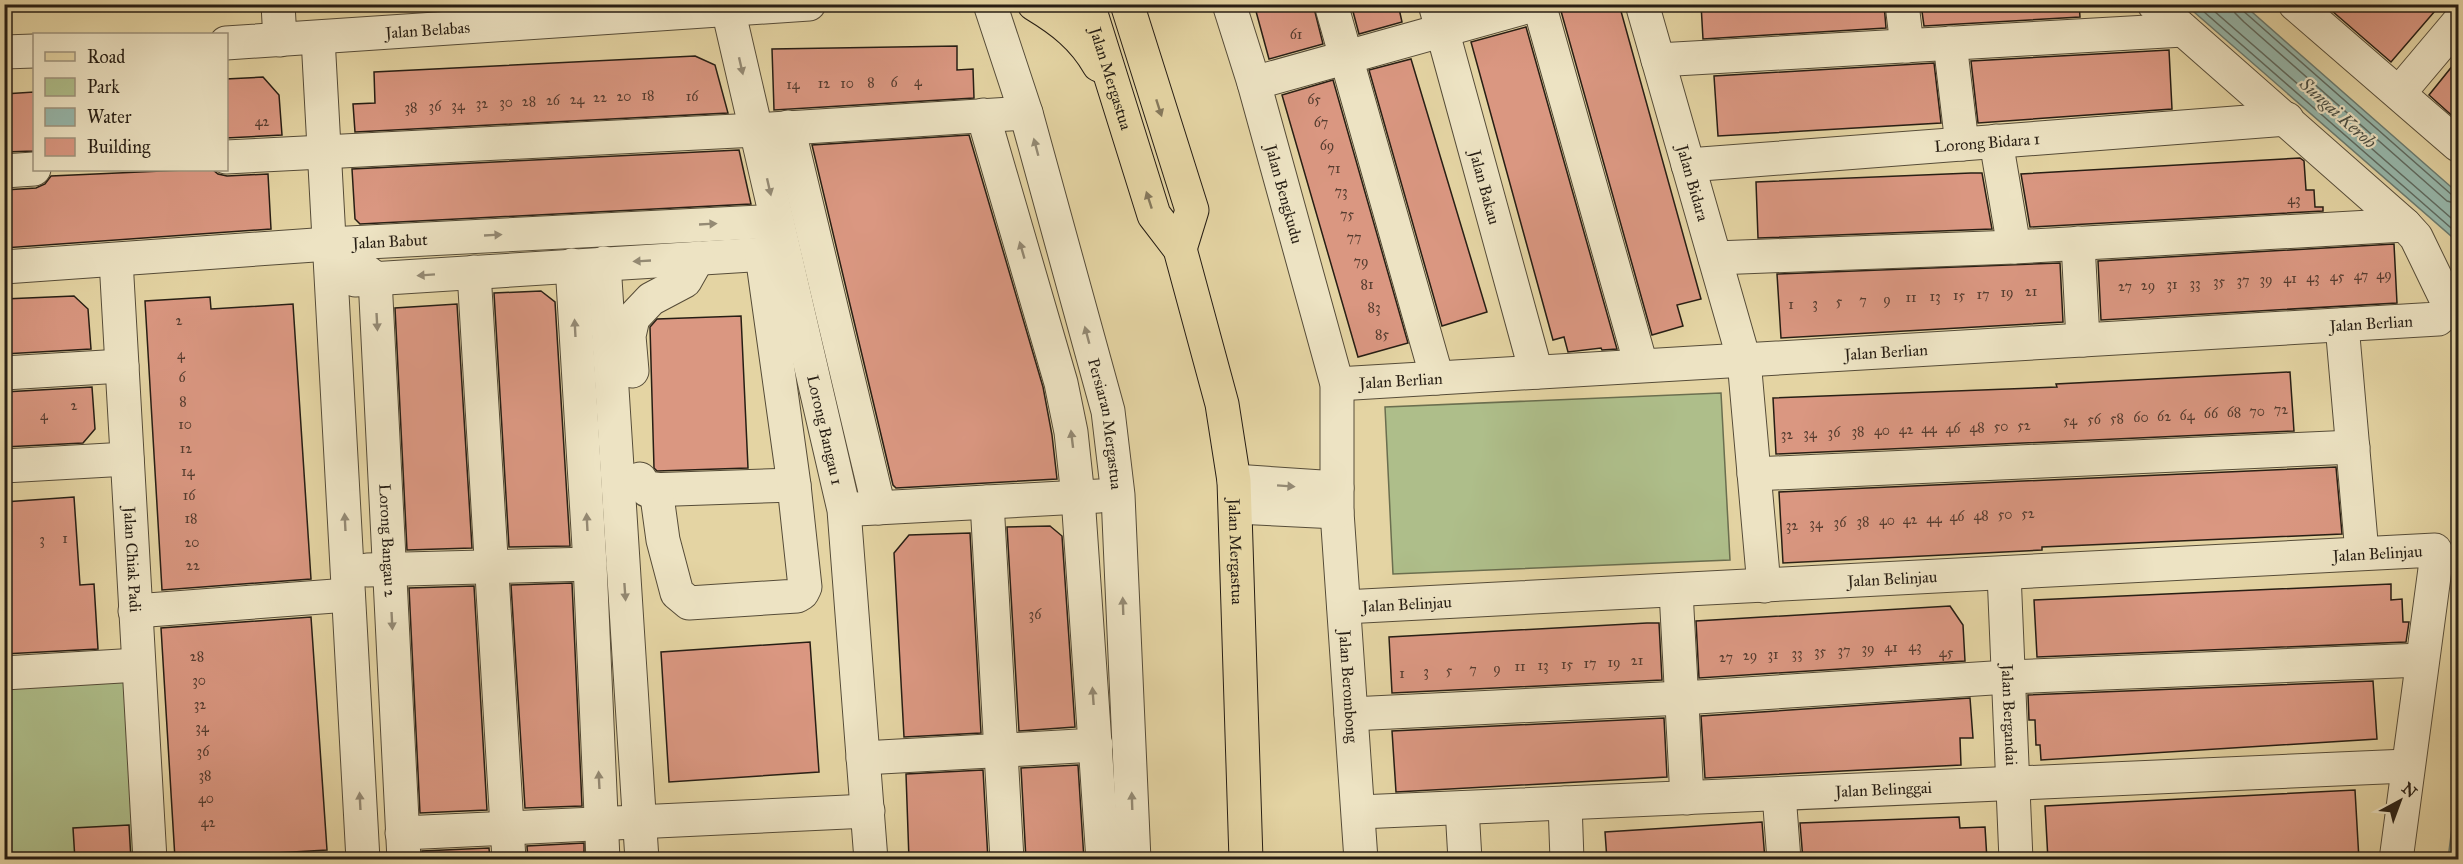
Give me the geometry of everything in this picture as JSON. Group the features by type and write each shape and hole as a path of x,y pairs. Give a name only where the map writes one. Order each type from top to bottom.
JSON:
{"main road":[{"path":"1034,4 1074,31 1090,49 1114,93"},
{"name":"Jalan Mergastua","path":"1088,4 1154,215 1180,249 1222,404 1235,494 1246,860"},
{"path":"1107,4 1141,52"},
{"path":"1127,4 1192,210 1180,249"}],"street":[{"path":"278,4 280,40"},
{"name":"Jalan Belabas","path":"228,43 318,38 560,13 728,9 809,4"},
{"name":"Persiaran Mergastua","path":"990,4 1026,113 1108,411 1118,495 1134,860"},
{"name":"Jalan Bengkudu","path":"1229,4 1254,83 1337,384"},
{"path":"1331,4 1437,378"},
{"path":"1254,83 1346,58 1439,18 1538,4 1641,365"},
{"name":"Jalan Bidara","path":"1642,4 1744,360 1764,586"},
{"path":"1902,4 1907,46"},
{"path":"2154,4 2405,225"},
{"path":"2295,4 2331,15 2399,93 2458,145"},
{"name":"Lorong Bangau 1","path":"728,9 777,221 773,254 844,510 871,860"},
{"name":"Jalan Bakau","path":"1439,18 1536,372"},
{"path":"2399,93 2458,23"},
{"path":"1658,60 2183,30"},
{"path":"318,38 363,860"},
{"path":"1950,43 1962,144"},
{"path":"4,52 33,51"},
{"path":"228,158 756,130 1026,113"},
{"path":"983,115 1061,383 1071,432 1078,497 1096,745 1102,860"},
{"name":"Lorong Bidara 1","path":"1688,165 2287,119"},
{"path":"788,127 879,508"},
{"path":"1996,141 2013,248"},
{"path":"4,171 33,169"},
{"name":"Jalan Babut","path":"4,267 329,244 777,221"},
{"path":"1715,258 2013,248 2405,225"},
{"name":"Jalan Berlian","path":"1337,384 2438,319 2446,312 2448,303 2416,237 2405,225"},
{"path":"2079,243 2082,340"},
{"path":"329,244 375,278"},
{"path":"331,281 773,254 805,586 802,593 797,597 688,603 677,593 663,540 656,489"},
{"path":"698,258 685,281 651,299 633,318 629,336 640,481 647,489 794,485"},
{"name":"Jalan Chiak Padi","path":"116,260 150,860"},
{"path":"604,263 642,860"},
{"path":"572,265 590,564 603,860"},
{"path":"474,272 509,860"},
{"name":"Lorong Bangau 2","path":"375,278 403,846"},
{"path":"2342,325 2362,553"},
{"path":"4,373 122,366"},
{"name":"Jalan Berombong","path":"1337,384 1337,500 1361,860"},
{"path":"1754,474 2353,447"},
{"path":"4,466 127,459"},
{"path":"1235,494 1337,500"},
{"path":"844,510 1118,495"},
{"path":"987,502 1007,860"},
{"name":"Jalan Belinjau","path":"1344,607 2429,549 2435,550 2437,554 2422,660"},
{"path":"135,611 348,583 389,569 590,564"},
{"name":"Jalan Bergandai","path":"2004,573 2016,860"},
{"path":"1676,591 1687,798"},
{"path":"1351,714 1682,699 2008,677 2422,660 2396,860"},
{"path":"4,673 138,665"},
{"path":"863,758 1096,745"},
{"name":"Jalan Belinggai","path":"1359,812 2407,766"},
{"path":"1779,794 1785,860"},
{"path":"1565,803 1567,860"},
{"path":"1462,808 1465,860"},
{"path":"403,846 507,827 868,811"}],"green space":[{"path":"1721,393 1730,560 1393,574 1385,407"},
{"path":"129,676 140,859 5,860 5,685"}],"water":[{"name":"Sungai Keroh","path":"2186,5 2244,5 2458,193 2458,242"},
{"path":"2458,780 2458,859 2448,859"}],"building":[{"path":"1254,4 1313,4 1323,44 1269,59"},
{"path":"1351,4 1398,4 1402,22 1359,34"},
{"path":"1559,4 1619,4 1701,299 1677,305 1683,326 1652,335"},
{"path":"1701,4 1884,4 1886,28 1703,39"},
{"path":"1921,4 2079,4 2080,17 1924,26"},
{"path":"2324,4 2441,4 2391,62"},
{"path":"1526,27 1617,349 1602,350 1601,348 1568,352 1564,337 1553,340 1471,42"},
{"path":"957,46 957,70 973,69 974,98 774,110 772,49"},
{"path":"2169,50 2172,109 1978,123 1971,61"},
{"path":"695,56 715,65 728,113 355,132 353,104 375,103 374,72"},
{"path":"1411,59 1487,312 1442,326 1369,70"},
{"path":"2458,59 2458,121 2429,95"},
{"path":"1934,63 1941,123 1718,136 1714,76"},
{"path":"263,77 279,95 282,135 228,138 228,79"},
{"path":"1333,80 1408,343 1358,357 1282,95"},
{"path":"33,92 33,151 4,152 4,94"},
{"path":"969,135 1043,387 1057,479 896,488 893,485 812,145"},
{"path":"739,150 751,204 360,224 355,219 352,169"},
{"path":"2300,158 2304,161 2306,190 2314,190 2315,207 2323,207 2323,211 2030,227 2021,174"},
{"path":"162,171 214,171 227,176 268,174 271,229 4,248 4,190 36,188 45,184 51,176"},
{"path":"1982,173 1992,229 1758,238 1756,182"},
{"path":"2394,244 2397,303 2101,320 2098,261"},
{"path":"2060,263 2063,322 1781,338 1777,274"},
{"path":"541,291 555,302 570,546 509,547 494,293"},
{"path":"74,296 88,309 91,349 4,354 4,299"},
{"path":"210,297 211,309 293,304 311,579 162,590 145,301"},
{"path":"457,304 472,548 407,550 395,308"},
{"path":"741,316 748,468 657,471 654,468 650,327 657,319"},
{"path":"2290,372 2294,431 1776,454 1773,398 2057,387 2056,384"},
{"path":"92,387 95,429 83,443 4,447 4,392"},
{"path":"2336,467 2342,534 2042,547 2042,550 1783,563 1779,492"},
{"path":"74,497 80,585 94,584 98,649 4,654 4,502"},
{"path":"1050,526 1062,536 1075,727 1019,731 1007,527"},
{"path":"970,533 981,733 904,737 894,553 909,535"},
{"path":"572,583 582,806 525,808 511,585"},
{"path":"2391,584 2391,600 2402,599 2403,622 2409,622 2406,642 2037,657 2034,600"},
{"path":"474,586 487,810 420,813 409,588"},
{"path":"1950,606 1963,625 1965,661 1699,678 1696,621"},
{"path":"311,617 327,850 175,859 161,628"},
{"path":"1659,623 1662,680 1392,693 1389,637"},
{"path":"810,642 819,772 669,782 661,652"},
{"path":"2373,681 2377,739 2041,760 2040,745 2036,745 2035,720 2029,720 2028,695"},
{"path":"1970,698 1973,738 1960,738 1961,765 1705,778 1701,716"},
{"path":"1664,718 1667,777 1396,792 1392,731"},
{"path":"1078,765 1084,860 1026,860 1021,768"},
{"path":"983,770 988,860 909,860 906,774"},
{"path":"2355,790 2359,860 2048,860 2045,806"},
{"path":"1959,817 1960,828 1985,827 1987,860 1803,860 1800,823"},
{"path":"1762,822 1765,860 1607,860 1605,832"},
{"path":"129,825 131,860 75,860 73,828"},
{"path":"584,843 584,860 528,860 527,846"},
{"path":"489,848 490,860 423,860 422,851"}]}
